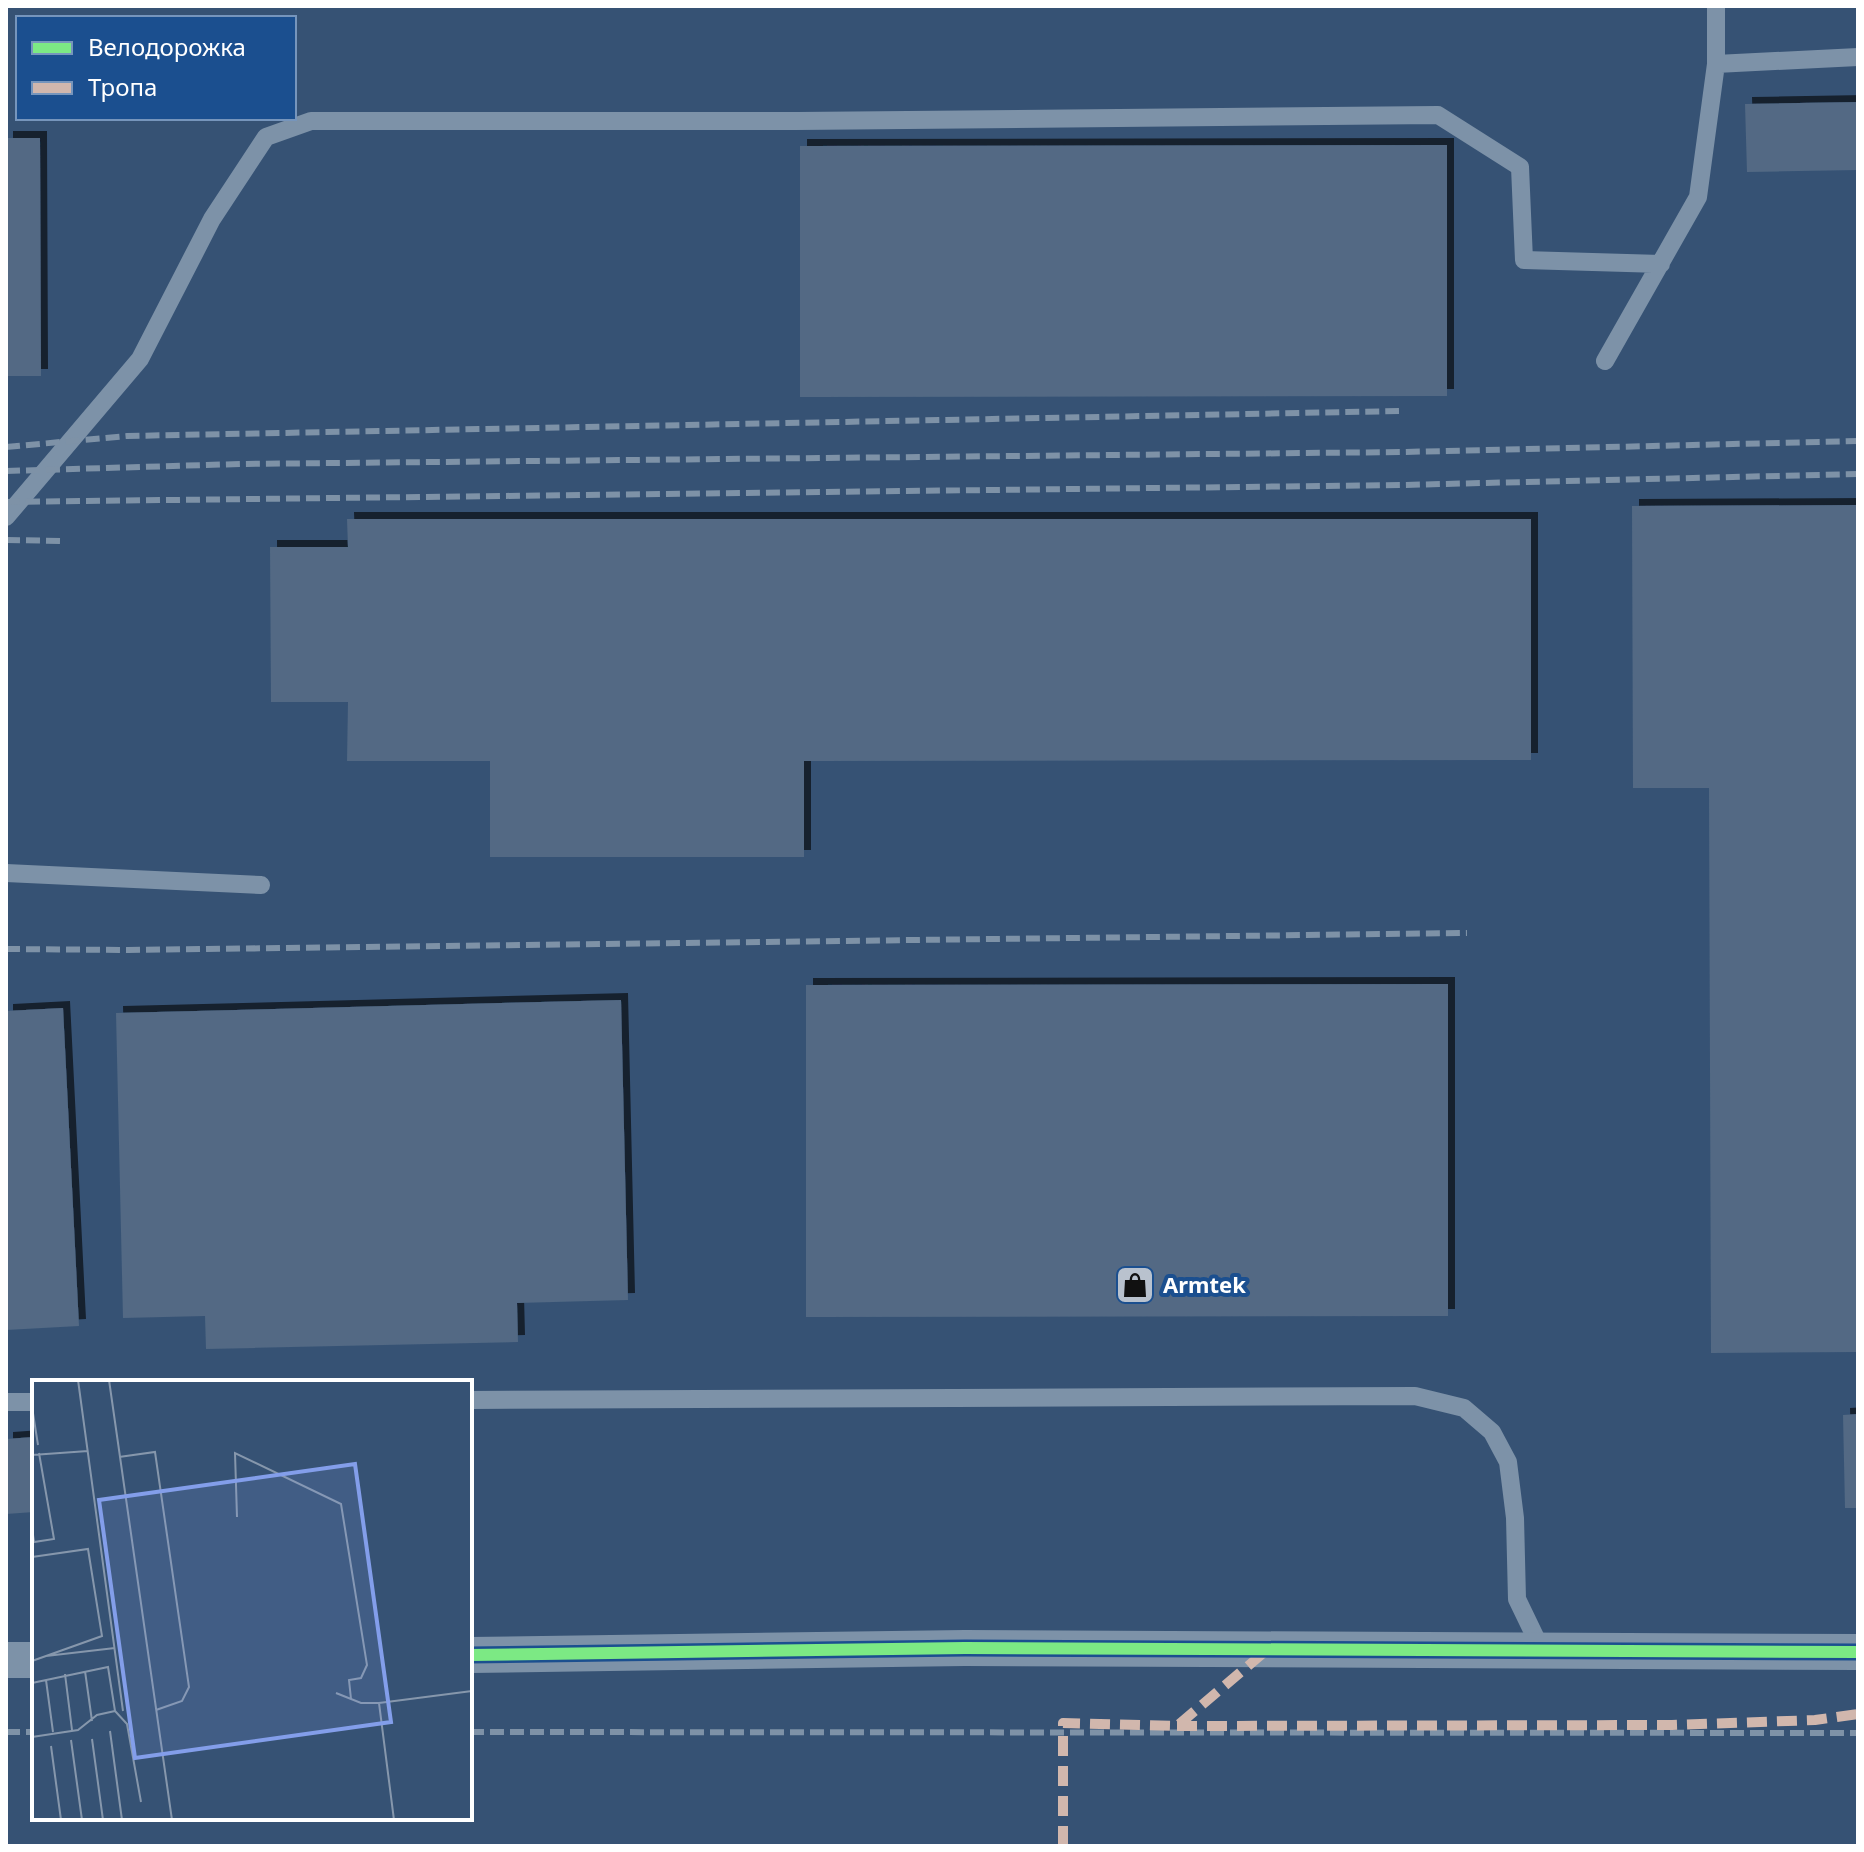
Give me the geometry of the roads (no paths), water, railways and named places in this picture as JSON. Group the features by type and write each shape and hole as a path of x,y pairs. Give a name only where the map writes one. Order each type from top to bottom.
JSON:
{"street":[{"path":"472,1655 965,1648 1858,1652"},
{"path":"6,1660 32,1660"}],"lane":[{"path":"1605,361 1698,197 1716,64 1716,6"},
{"path":"1716,64 1858,57"},
{"path":"6,517 140,359 212,219 266,137 311,121 797,121 1438,115 1520,167 1524,260 1661,264"},
{"path":"6,873 261,885"},
{"path":"472,1400 1415,1396 1464,1408 1492,1432 1508,1462 1515,1518 1517,1599 1542,1651"},
{"path":"6,1402 32,1402"}],"railway":[{"path":"6,447 127,436 1399,411"},
{"path":"6,471 240,464 1404,452 1858,441"},
{"path":"6,502 1401,485 1858,474"},
{"path":"6,540 65,541"},
{"path":"6,949 1467,933"},
{"path":"6,1732 32,1732"},
{"path":"472,1732 1858,1733"}],"place":[{"name":"Armtek","path":"1135,1285"}]}
